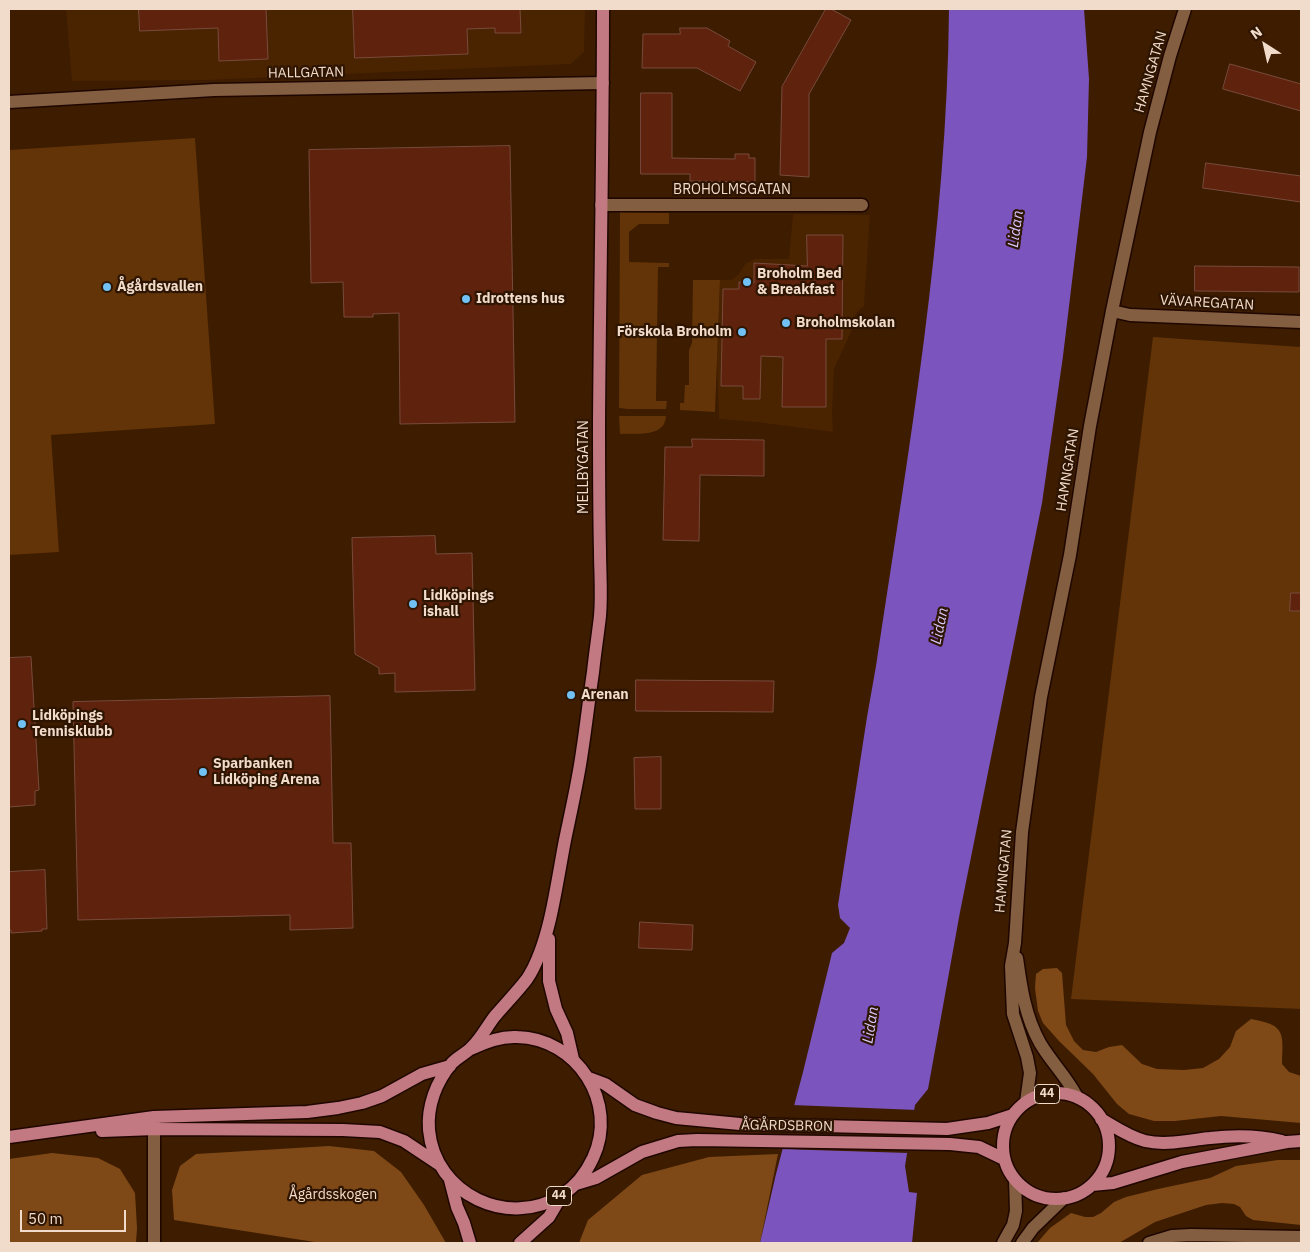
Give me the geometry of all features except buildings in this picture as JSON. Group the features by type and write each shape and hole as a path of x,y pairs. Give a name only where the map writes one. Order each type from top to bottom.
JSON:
{"main road":[{"name":"MELLBYGATAN","path":"471,1049 495,1015 526,981 538,962 550,921 582,755 600,613 599,432 603,9"},
{"name":"MELLBYGATAN","path":"550,921 549,981 556,1008 567,1033 573,1059"},
{"name":"44","path":"523,1037 546,1042 560,1049 573,1059 589,1078 597,1096 601,1114 601,1133 596,1152 588,1169 576,1184 562,1195 548,1202 534,1207 518,1209 488,1205 474,1199 450,1180 440,1165 433,1149 429,1132 429,1114 432,1097 450,1066 471,1049 485,1042 500,1038 523,1037"},
{"path":"9,1137 338,1108 382,1096 422,1074 450,1066"},
{"name":"ÅGÅRDSBRON","path":"589,1078 606,1084 620,1096 635,1105 657,1113 676,1118 740,1124 947,1129 988,1123 1013,1114"},
{"name":"44","path":"1101,1119 1107,1132 1108,1153 1104,1167 1092,1185 1076,1195 1055,1199 1037,1196 1015,1180 1004,1159 1004,1136 1013,1114 1026,1102 1051,1093 1076,1097 1086,1103 1101,1119 1132,1137 1147,1142 1172,1143 1238,1135 1261,1136 1287,1142"},
{"path":"154,1123 380,1132 404,1141 440,1165"},
{"name":"ÅGÅRDSBRON","path":"576,1184 596,1178 642,1152 678,1141 741,1140 950,1144 979,1148 1004,1159"},
{"name":"44","path":"1092,1185 1113,1183 1182,1162 1301,1141"},
{"name":"44","path":"450,1180 470,1243"},
{"name":"44","path":"520,1243 549,1217 562,1195"}],"street":[{"name":"HAMNGATAN","path":"1015,943 1022,832 1041,697 1070,555 1090,426 1150,132 1170,56 1186,9"},
{"name":"HALLGATAN","path":"9,102 214,90 603,83"},
{"name":"BROHOLMSGATAN","path":"601,205 862,205"},
{"name":"VÄVAREGATAN","path":"1112,311 1130,315 1301,322"},
{"path":"1015,943 1023,999 1031,1024 1040,1044 1071,1084 1076,1097"},
{"path":"1015,943 1011,966 1012,1004 1013,1014 1027,1057 1030,1073 1026,1102"},
{"path":"154,1123 154,1243"},
{"path":"1004,1243 1013,1225 1016,1211 1015,1180"},
{"path":"1022,1243 1033,1228 1064,1198"},
{"path":"1149,1243 1172,1236 1191,1235 1301,1237"}],"shaded area":[{"path":"66,9 585,9 584,52 571,64 209,80 72,81"},
{"name":"Ågårdsvallen","path":"195,138 215,424 51,435 59,552 9,555 9,150"},
{"path":"620,212 669,213 669,224 639,224 629,232 629,262 669,263 669,267 658,267 656,401 667,401 666,409 619,408"},
{"name":"Broholmskolan","path":"793,214 870,215 864,306 856,313 851,332 834,369 833,432 719,419 717,364 720,280 731,280 738,275 746,263 755,259 789,259"},
{"path":"693,280 720,280 715,412 680,410 680,403 684,403 685,385 689,385"},
{"path":"1153,337 1301,347 1301,1009 1071,999"},
{"path":"619,416 666,416 661,428 655,431 641,434 620,434"}],"green space":[{"path":"1057,968 1062,973 1066,1025 1074,1041 1083,1050 1096,1052 1122,1045 1142,1064 1157,1069 1184,1070 1203,1068 1219,1059 1230,1047 1236,1031 1251,1019 1271,1024 1280,1032 1282,1038 1282,1064 1289,1072 1301,1076 1301,1123 1221,1116 1175,1121 1154,1121 1129,1114 1117,1104 1093,1074 1043,1023 1038,1011 1035,988 1036,974 1043,969"},
{"name":"Ågårdsskogen","path":"329,1146 374,1151 401,1172 424,1205 446,1243 321,1243 174,1220 172,1190 180,1166 196,1154"},
{"path":"52,1153 98,1158 120,1169 135,1193 136,1243 9,1243 9,1159"},
{"path":"778,1154 760,1243 579,1243 588,1220 642,1175 709,1157"},
{"path":"1278,1160 1301,1160 1301,1225 1253,1220 1246,1216 1240,1207 1234,1204 1222,1203 1206,1205 1155,1222 1119,1243 1037,1243 1050,1228 1071,1213 1093,1217 1114,1202 1126,1197 1210,1178 1236,1166"}],"water":[{"name":"Lidan","path":"949,9 1084,9 1089,79 1087,157 1063,356 1042,503 960,912 928,1089 915,1105 905,1166 909,1192 917,1193 912,1243 760,1243 832,953 844,943 850,928 840,918 838,905 901,502 924,339 941,175 947,92"}],"pier":[{"path":"792,1105 917,1110 909,1153 780,1149"}],"place":[{"name":"Broholm Bed & Breakfast","path":"747,282"},
{"name":"Ågårdsvallen","path":"107,287"},
{"name":"Idrottens hus","path":"466,299"},
{"name":"Broholmskolan","path":"786,323"},
{"name":"Förskola Broholm","path":"742,332"},
{"name":"Lidköpings ishall","path":"413,604"},
{"name":"Arenan","path":"571,695"},
{"name":"Lidköpings Tennisklubb","path":"22,724"},
{"name":"Sparbanken Lidköping Arena","path":"203,772"}]}
